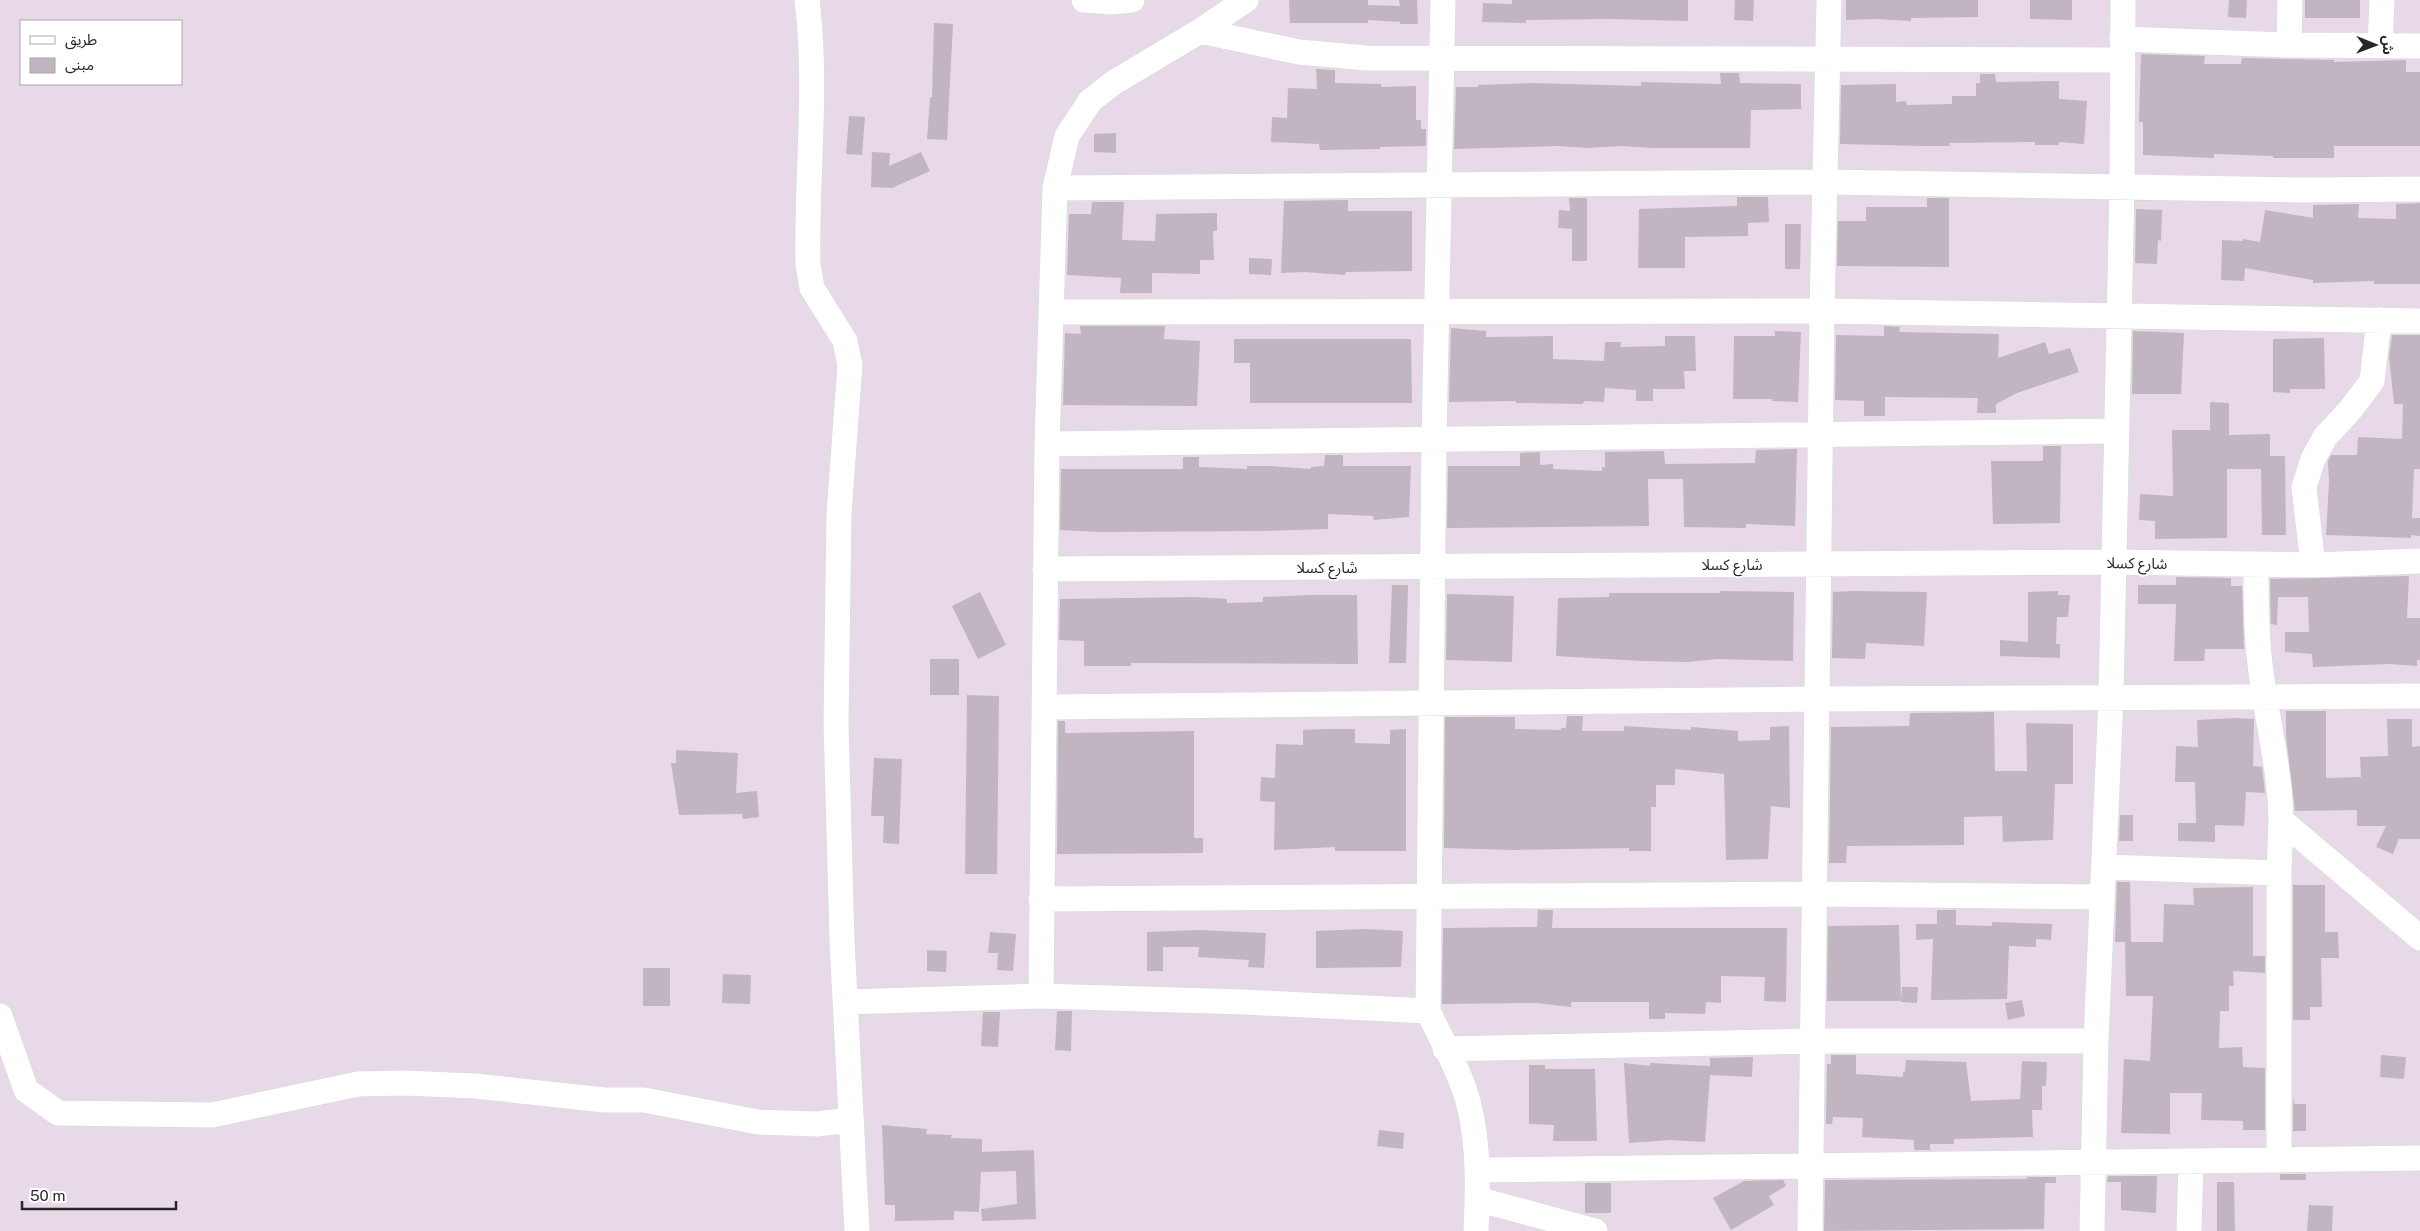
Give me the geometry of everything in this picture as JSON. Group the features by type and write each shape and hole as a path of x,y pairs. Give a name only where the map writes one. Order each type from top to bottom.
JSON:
{"street":[{"path":"807,0 811,32 812,86 808,265 812,288 845,341 850,365 839,512 836,723 845,1002 857,1231"},
{"path":"1084,0 1111,2 1132,0"},
{"path":"1042,996 1047,444 1055,188 1067,136 1090,101 1113,83 1200,31 1246,0"},
{"path":"1444,0 1436,312 1428,1011 1469,1104 1478,1170 1476,1231"},
{"path":"1810,1231 1812,1167 1811,1041 1822,436 1822,311 1829,0"},
{"path":"2092,1231 2096,1041 2111,697 2115,432 2122,186 2123,0"},
{"path":"2289,45 2290,0"},
{"path":"2380,46 2382,0"},
{"path":"1200,31 1300,52 1366,58 1828,60 2289,45 2420,46"},
{"path":"1055,188 1440,183 1826,182 2307,190 2420,189"},
{"path":"1051,312 1822,311 2420,320"},
{"path":"2313,565 2304,487 2313,459 2325,437 2351,410 2372,381 2379,320"},
{"path":"1047,444 2115,432"},
{"name":"شارع كسلا","path":"1045,569 2113,562 2313,565 2420,561"},
{"path":"2256,564 2256,625 2265,696 2280,784 2279,1158"},
{"path":"1044,707 1818,698 2420,696"},
{"path":"2281,820 2420,938"},
{"path":"2105,867 2279,872"},
{"path":"1042,899 1815,894 2102,897"},
{"path":"845,1002 1042,996 1428,1011"},
{"path":"0,1016 26,1090 58,1114 212,1114 358,1084 404,1083 475,1086 604,1100 644,1100 758,1122 818,1124 851,1120"},
{"path":"1445,1049 1811,1041 2096,1041"},
{"path":"1478,1170 1812,1167 2094,1160 2191,1161 2279,1158 2420,1158"},
{"path":"2189,1231 2191,1161"},
{"path":"1477,1199 1595,1231"}],"building":[{"path":"1289,0 1368,0 1368,5 1400,6 1399,0 1417,0 1418,24 1368,20 1368,23 1290,23"},
{"path":"1512,0 1688,0 1688,21 1610,19 1526,20 1526,23 1482,22 1483,3 1512,4"},
{"path":"1735,0 1754,0 1753,21 1734,20"},
{"path":"1846,0 1978,0 1978,17 1911,18 1911,21 1846,20"},
{"path":"2030,0 2072,0 2072,20 2030,19"},
{"path":"2229,0 2247,0 2246,18 2228,17"},
{"path":"2305,0 2360,0 2360,18 2305,18"},
{"path":"934,23 953,24 947,140 927,139 930,97 932,97"},
{"path":"2141,54 2205,56 2204,64 2241,64 2242,58 2334,60 2334,62 2406,60 2406,72 2420,72 2420,146 2334,146 2334,158 2273,158 2273,156 2214,154 2214,158 2143,155 2143,122 2139,122"},
{"path":"1316,69 1335,70 1335,83 1381,84 1381,87 1416,86 1416,120 1421,120 1421,129 1426,129 1426,146 1320,150 1319,144 1271,142 1272,117 1287,118 1288,88 1317,89"},
{"path":"1720,73 1739,73 1740,83 1801,84 1801,109 1751,110 1750,148 1652,148 1622,146 1588,148 1558,146 1454,149 1456,87 1531,83 1641,86 1641,82 1721,84"},
{"path":"1980,74 1995,74 1996,82 2059,81 2059,99 2087,101 2084,144 2059,142 2059,145 2035,145 2035,142 1949,143 1950,146 1923,146 1840,144 1841,85 1896,84 1896,102 1906,101 1907,105 1952,104 1952,96 1976,96 1976,83 1980,83"},
{"path":"849,116 865,117 862,155 846,154"},
{"path":"1116,133 1116,153 1094,152 1094,134"},
{"path":"872,152 890,153 889,166 921,152 930,171 892,188 871,187"},
{"path":"1737,197 1768,197 1769,222 1748,223 1748,236 1685,237 1685,268 1638,268 1639,209 1737,206"},
{"path":"1569,198 1587,198 1587,261 1572,261 1572,229 1558,228 1559,210 1570,211"},
{"path":"1927,198 1949,198 1949,267 1837,266 1838,221 1866,221 1866,207 1927,207"},
{"path":"1348,200 1348,211 1412,211 1412,271 1346,272 1345,275 1304,272 1281,273 1284,201"},
{"path":"1092,202 1124,202 1122,240 1155,241 1156,214 1217,213 1217,231 1213,231 1214,260 1200,260 1200,274 1152,273 1152,293 1120,293 1121,278 1067,275 1069,214 1091,214"},
{"path":"2420,203 2420,284 2374,284 2374,281 2313,283 2313,280 2245,268 2244,281 2221,280 2222,240 2243,241 2243,239 2260,242 2265,210 2313,218 2313,205 2359,204 2358,218 2396,219 2396,204"},
{"path":"2136,209 2162,210 2161,241 2158,240 2157,264 2135,263"},
{"path":"1785,224 1801,224 1800,269 1785,269"},
{"path":"1249,258 1272,259 1271,275 1249,274"},
{"path":"1080,326 1165,326 1164,339 1200,341 1197,406 1063,405 1065,333 1081,334"},
{"path":"1884,326 1900,327 1899,332 1999,334 1998,358 2045,342 2049,354 2070,348 2079,372 2017,393 1996,404 1996,413 1977,413 1978,398 1885,397 1885,416 1864,416 1864,401 1835,400 1836,335 1884,336"},
{"path":"1451,328 1486,331 1486,337 1553,336 1553,359 1604,361 1605,342 1621,342 1620,347 1665,346 1665,336 1695,336 1696,371 1684,371 1685,389 1653,389 1653,401 1636,401 1636,390 1605,388 1604,402 1584,401 1583,404 1516,403 1516,401 1449,402"},
{"path":"1775,331 1801,332 1798,402 1772,401 1772,399 1733,399 1734,336 1775,336"},
{"path":"2133,331 2184,333 2181,394 2132,394"},
{"path":"2392,335 2420,335 2420,469 2414,469 2412,518 2420,518 2420,536 2411,535 2411,538 2326,535 2329,481 2328,462 2331,455 2357,455 2358,437 2402,439 2403,404 2394,404 2389,356"},
{"path":"2324,338 2325,389 2290,389 2290,393 2273,392 2273,339"},
{"path":"1234,339 1411,339 1412,403 1250,403 1250,363 1234,363"},
{"path":"2210,402 2229,403 2229,435 2270,434 2270,456 2285,456 2286,535 2262,535 2261,469 2227,469 2227,538 2155,539 2155,521 2139,520 2140,494 2173,496 2172,430 2210,430"},
{"path":"2043,446 2061,446 2060,523 1993,524 1991,461 2043,461"},
{"path":"1797,449 1795,526 1746,524 1746,528 1684,527 1683,479 1648,479 1649,526 1447,528 1448,466 1520,466 1520,453 1540,452 1540,465 1553,464 1553,469 1602,471 1602,467 1605,467 1605,452 1664,451 1665,464 1755,463 1756,450"},
{"path":"1325,455 1343,455 1343,466 1411,466 1409,517 1374,520 1373,516 1328,514 1328,529 1100,532 1060,530 1061,469 1183,469 1183,457 1199,457 1199,467 1247,469 1247,466 1269,466 1311,469 1311,467 1324,466"},
{"path":"2409,576 2407,618 2420,618 2420,660 2417,660 2417,666 2389,664 2313,667 2312,654 2285,652 2285,632 2309,632 2308,597 2278,597 2277,625 2271,624 2270,579"},
{"path":"2176,577 2231,578 2231,586 2242,586 2244,649 2205,649 2204,661 2174,661 2176,604 2138,604 2138,585 2176,585"},
{"path":"1392,585 1408,585 1406,663 1389,663"},
{"path":"1720,591 1794,592 1793,661 1717,659 1687,662 1556,656 1558,598 1609,597 1609,593 1720,593"},
{"path":"2058,591 2058,595 2070,595 2068,617 2057,617 2056,644 2060,644 2060,658 2000,656 2000,640 2028,642 2028,592"},
{"path":"980,592 1006,645 978,659 952,606"},
{"path":"1833,592 1927,592 1924,646 1866,643 1865,659 1832,658"},
{"path":"1447,594 1514,596 1512,662 1446,660"},
{"path":"1357,595 1358,664 1131,663 1131,666 1084,666 1084,641 1059,640 1060,599 1194,597 1227,599 1227,603 1263,602 1263,597"},
{"path":"930,659 959,659 959,695 930,695"},
{"path":"967,695 999,696 997,874 965,874"},
{"path":"2286,711 2326,711 2326,778 2361,777 2360,757 2388,756 2387,719 2412,719 2412,747 2420,746 2420,839 2399,839 2393,854 2376,847 2386,826 2357,826 2357,810 2295,811 2286,736"},
{"path":"1994,712 1995,771 2027,771 2026,723 2073,724 2073,784 2055,784 2053,840 2003,842 2002,816 1964,817 1964,845 1847,846 1846,863 1829,863 1831,727 1909,726 1910,713"},
{"path":"1567,716 1583,716 1582,731 1624,731 1624,726 1691,730 1691,727 1738,731 1738,741 1770,740 1770,727 1789,726 1790,808 1771,806 1768,859 1726,860 1724,774 1675,769 1675,785 1656,785 1656,807 1651,807 1651,851 1629,851 1629,848 1514,850 1444,848 1445,717 1515,717 1515,729 1561,730 1561,728 1566,728"},
{"path":"2254,719 2253,766 2262,767 2265,793 2246,792 2244,826 2215,825 2215,842 2178,841 2178,823 2196,823 2195,782 2175,782 2176,746 2198,747 2197,720"},
{"path":"1058,721 1065,721 1065,733 1194,731 1194,838 1203,838 1203,853 1057,854"},
{"path":"1355,729 1355,743 1390,744 1390,730 1406,729 1406,851 1335,851 1335,847 1274,850 1275,802 1260,801 1261,777 1275,778 1276,744 1303,745 1303,730"},
{"path":"676,750 738,753 736,793 757,791 759,817 743,819 742,814 679,815 671,763 676,763"},
{"path":"874,758 902,759 899,844 883,843 884,816 871,816"},
{"path":"2120,815 2133,815 2133,841 2119,841"},
{"path":"2117,882 2130,882 2131,942 2115,942"},
{"path":"2293,885 2325,885 2325,932 2338,932 2339,958 2321,958 2322,1007 2310,1007 2310,1020 2293,1020"},
{"path":"2253,887 2253,956 2265,956 2265,973 2233,971 2234,986 2229,986 2229,1011 2220,1011 2219,1048 2242,1047 2243,1067 2265,1068 2265,1130 2243,1130 2243,1121 2201,1120 2202,1093 2170,1093 2170,1134 2121,1133 2124,1059 2150,1061 2153,996 2126,996 2125,942 2163,942 2164,904 2194,905 2193,888"},
{"path":"1538,910 1553,910 1552,928 1787,928 1786,1002 1764,1001 1765,977 1721,976 1721,1003 1706,1002 1705,1014 1665,1013 1665,1019 1649,1019 1649,1002 1571,1002 1571,1007 1537,1003 1442,1004 1443,928 1537,927"},
{"path":"1937,910 1956,910 1956,925 1992,926 1992,922 2052,924 2051,940 2036,939 2036,947 2009,946 2007,999 1931,1000 1933,939 1916,940 1916,924 1937,924"},
{"path":"1899,925 1901,1001 1827,1001 1828,926"},
{"path":"1365,929 1403,931 1401,967 1316,968 1316,931"},
{"path":"1199,930 1266,933 1264,968 1248,967 1249,960 1198,957 1199,947 1163,947 1163,971 1147,971 1147,932"},
{"path":"990,932 1016,934 1013,971 997,970 998,953 988,953"},
{"path":"927,950 947,951 946,972 927,971"},
{"path":"643,968 670,968 670,1006 643,1006"},
{"path":"723,974 751,975 750,1004 722,1003"},
{"path":"1902,987 1918,987 1917,1003 1901,1002"},
{"path":"2022,1000 2025,1016 2008,1020 2005,1003"},
{"path":"1057,1011 1072,1011 1071,1051 1055,1050"},
{"path":"983,1012 1000,1012 998,1047 981,1046"},
{"path":"1831,1055 1856,1055 1856,1074 1903,1077 1906,1060 1966,1062 1971,1101 2020,1099 2022,1061 2047,1062 2046,1086 2042,1086 2042,1110 2032,1110 2033,1137 1954,1139 1954,1144 1930,1144 1930,1150 1914,1150 1914,1140 1862,1137 1863,1118 1833,1117 1832,1124 1826,1124 1827,1064 1831,1064"},
{"path":"2381,1055 2406,1057 2404,1079 2380,1077"},
{"path":"1753,1057 1752,1077 1710,1075 1705,1142 1670,1140 1629,1143 1624,1063 1650,1066 1650,1063 1710,1066 1710,1058"},
{"path":"1529,1065 1545,1065 1545,1069 1595,1069 1597,1141 1553,1141 1554,1125 1529,1124"},
{"path":"2293,1094 2294,1104 2306,1104 2306,1131 2293,1131"},
{"path":"882,1125 927,1129 926,1134 952,1135 951,1138 982,1139 982,1152 1034,1150 1036,1219 982,1221 981,1209 1017,1204 1016,1171 981,1172 979,1212 954,1211 954,1220 895,1221 895,1205 885,1205"},
{"path":"1379,1130 1404,1133 1403,1149 1377,1146"},
{"path":"2280,1174 2306,1174 2306,1180 2280,1180"},
{"path":"2108,1176 2157,1176 2156,1213 2121,1210 2121,1182 2107,1182"},
{"path":"2027,1177 2056,1177 2056,1183 2045,1183 2044,1229 1824,1231 1825,1180 2027,1179"},
{"path":"1783,1180 1786,1186 1769,1196 1774,1205 1731,1230 1713,1198 1744,1181"},
{"path":"2217,1182 2234,1182 2235,1231 2217,1231"},
{"path":"1585,1183 1611,1183 1611,1213 1585,1213"},
{"path":"2309,1205 2333,1206 2332,1231 2307,1231"}]}
